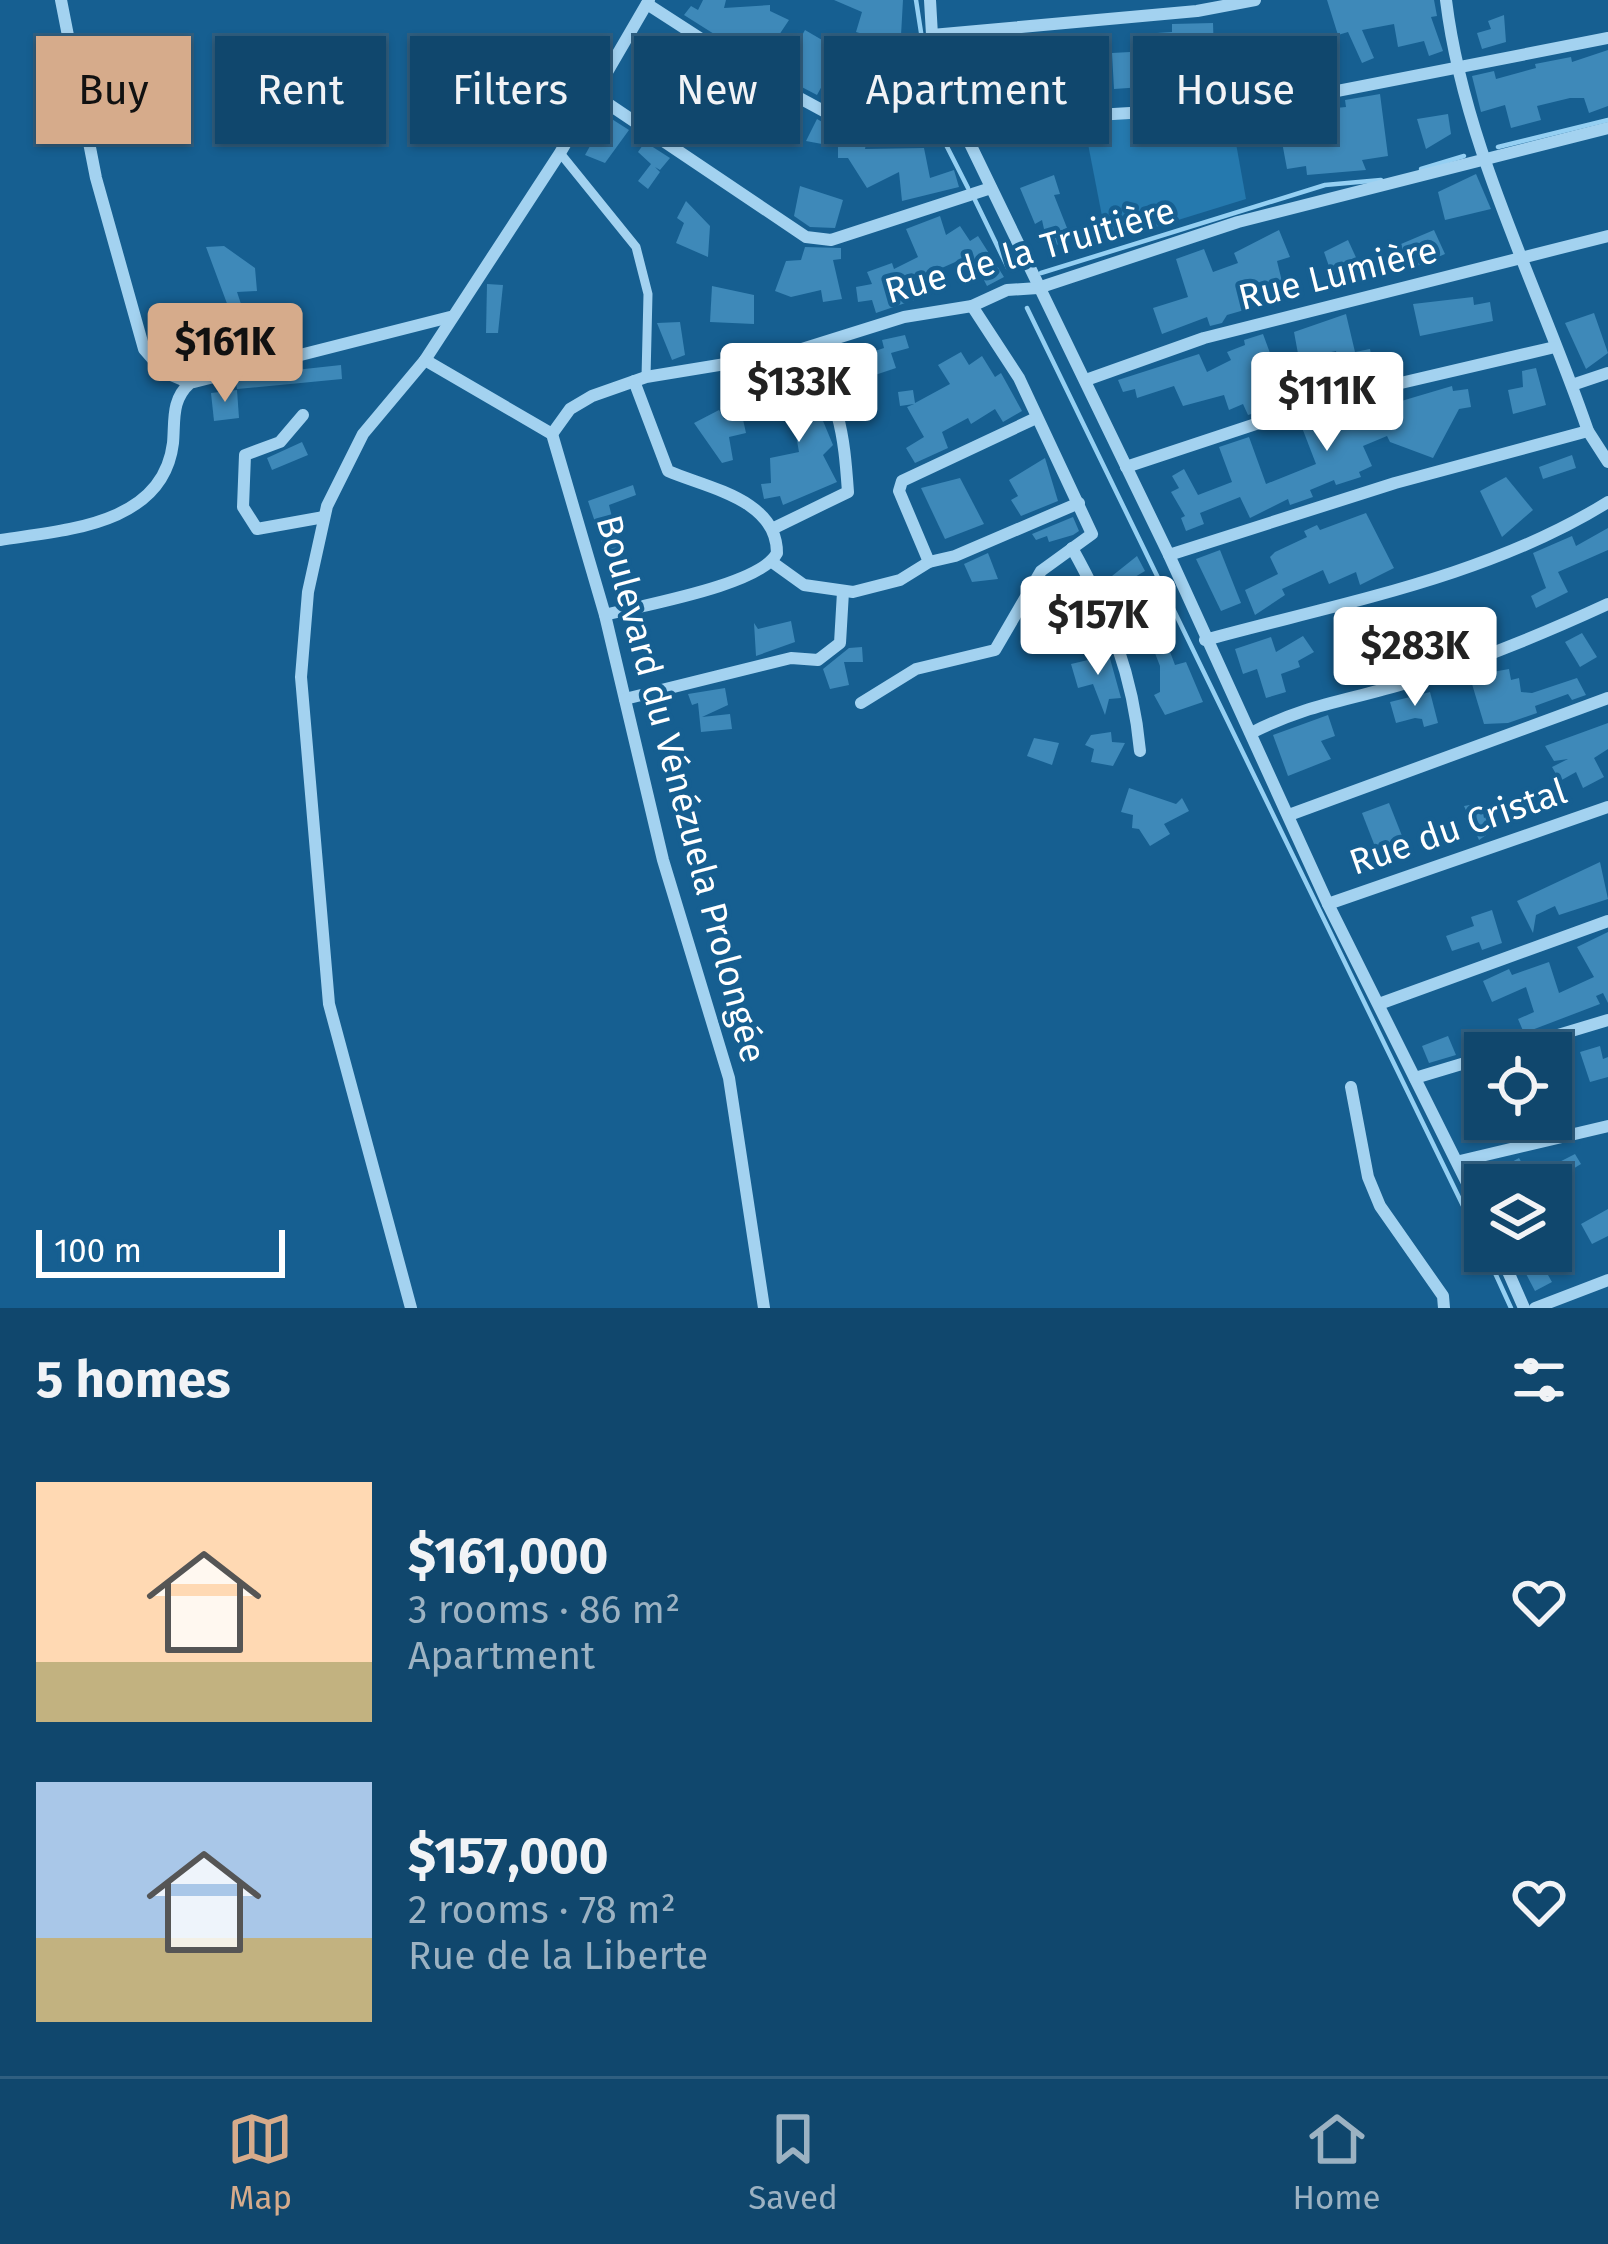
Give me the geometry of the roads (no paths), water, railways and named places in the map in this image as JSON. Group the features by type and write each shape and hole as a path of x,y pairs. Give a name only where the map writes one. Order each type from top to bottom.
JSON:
{"street":[{"path":"61,0 96,178 144,349 164,372 190,383"},
{"path":"930,0 932,35 1197,11 1255,0"},
{"path":"1446,0 1454,68 1485,161 1527,260 1588,431 1608,462"},
{"path":"610,64 648,2 757,75 824,111"},
{"path":"1109,114 1265,105 1608,38"},
{"path":"610,105 806,237 831,240 991,188"},
{"name":"Rue de la Truitière","path":"552,434 570,409 640,379 799,350 904,317 971,305 1007,290 1038,288 1238,222 1608,128"},
{"path":"411,1308 329,1004 301,677 308,592 324,517 363,434 425,360 565,144"},
{"path":"970,144 1169,555 1328,904 1464,1170"},
{"name":"Rue Lumière","path":"1086,380 1204,338 1608,236"},
{"path":"861,703 916,669 995,650 1041,571 1092,534 1034,419 1019,378 971,305"},
{"path":"0,540 82,528 130,508 163,471 172,449 176,400 190,383 450,316"},
{"path":"1126,466 1328,400 1555,347"},
{"path":"772,529 848,492 842,418 820,370 799,350"},
{"path":"425,360 552,434"},
{"path":"1572,385 1608,373"},
{"path":"605,615 742,578 772,562 777,542 772,529 732,496 668,471 640,379"},
{"path":"303,415 280,442 245,455 243,507 257,529 324,517"},
{"path":"929,562 899,490 902,482 1034,419"},
{"path":"1169,555 1395,483 1588,431"},
{"name":"Boulevard du Vénézuela Prolongée","path":"552,434 605,615 663,860 729,1078 764,1308"},
{"path":"772,562 804,585 843,592 900,580 929,562 956,556 1079,502"},
{"path":"1205,640 1480,562 1546,539 1608,502"},
{"path":"1072,548 1106,608 1135,694 1140,751"},
{"path":"625,699 791,658 818,660 840,643 843,592"},
{"path":"1251,733 1301,707 1406,683 1534,638 1608,604"},
{"path":"1288,815 1608,698"},
{"name":"Rue du Cristal","path":"1328,904 1608,807"},
{"path":"1378,1004 1608,921"},
{"path":"1568,1032 1608,1020"},
{"path":"1415,1078 1464,1063"},
{"path":"1352,1087 1374,1192 1443,1296 1444,1308"},
{"path":"1460,1161 1608,1126"},
{"path":"1508,1272 1523,1308"},
{"path":"1535,1308 1608,1280"}],"lane":[{"path":"560,153 637,247 649,294 640,379"}],"waterway":[{"path":"916,0 922,36"},
{"path":"1498,147 1608,120"},
{"path":"946,144 968,188"},
{"path":"1421,169 1464,156"},
{"path":"1041,273 1325,185 1381,180"},
{"path":"975,200 1008,268"},
{"path":"1027,308 1464,1208"},
{"path":"1495,1272 1511,1308"}]}
